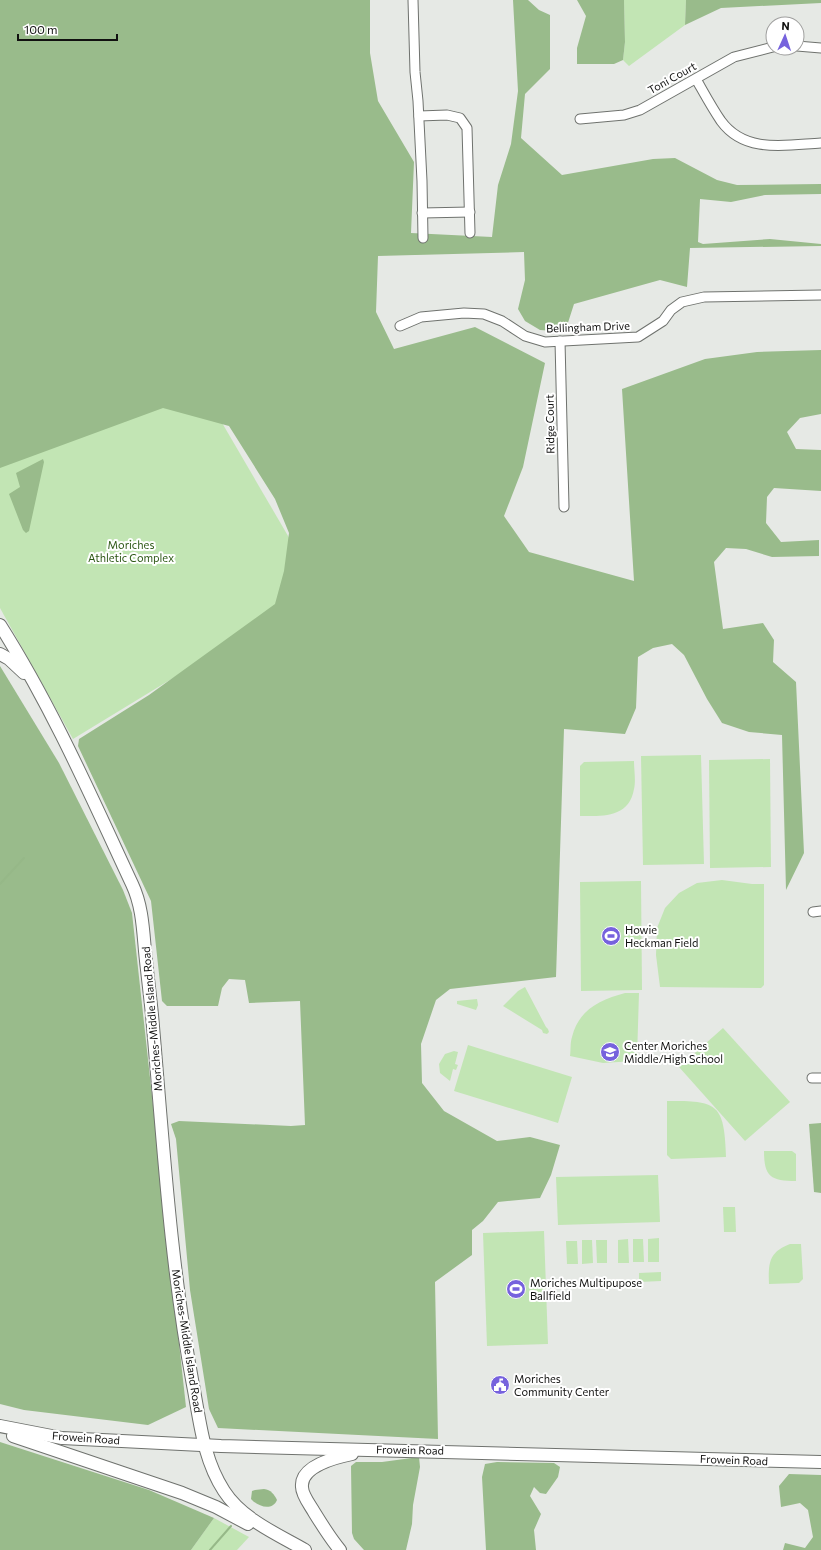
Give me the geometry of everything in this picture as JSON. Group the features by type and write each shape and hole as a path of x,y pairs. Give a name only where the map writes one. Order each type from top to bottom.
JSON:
{"main road":[{"name":"Moriches-Middle Island Road","path":"0,624 34,682 66,745 132,884 139,904 172,1232 187,1349 208,1460 215,1476 234,1504 256,1521 303,1549"},
{"path":"0,654 13,662 34,682"},
{"name":"Frowein Road","path":"0,1426 62,1438 204,1445 821,1462"},
{"path":"0,1430 191,1496 236,1517 267,1534 303,1549"},
{"path":"340,1550 322,1525 306,1497 302,1487 303,1480 310,1471 328,1460 338,1456 372,1450"}],"street":[{"path":"413,0 423,238"},
{"path":"805,47 821,48"},
{"name":"Toni Court","path":"580,119 624,116 640,110 734,57 765,49"},
{"path":"696,79 722,122 739,138 750,143 767,146 821,143"},
{"path":"419,116 447,115 460,118 467,128 470,233"},
{"path":"422,213 470,212"},
{"name":"Bellingham Drive","path":"400,326 422,317 464,313 484,314 502,321 525,336 544,342 638,337 663,321 671,310 682,302 704,297 821,295"},
{"name":"Ridge Court","path":"560,341 564,507"}],"green space":[{"path":"624,0 686,0 685,25 629,66 623,60 625,42"},
{"name":"Moriches Athletic Complex","path":"197,380 319,589 73,739 0,608 0,467"},
{"path":"701,755 704,864 643,865 641,756"},
{"path":"770,759 771,867 710,868 709,760"},
{"path":"634,761 635,786 627,805 621,810 606,815 580,816 580,766 584,762"},
{"path":"722,880 764,884 764,985 761,988 660,987 656,955 657,928 665,908 679,893 697,883"},
{"name":"Howie Heckman Field","path":"641,881 642,990 581,991 580,882"},
{"path":"525,987 548,1029 549,1032 547,1034 543,1033 542,1030 503,1006 518,991"},
{"path":"625,993 639,993 637,1058 634,1061 603,1063 570,1056 571,1039 575,1027 585,1013 592,1007 607,999"},
{"path":"477,999 478,1005 476,1010 457,1004 457,1001"},
{"path":"723,1028 790,1102 745,1141 679,1067"},
{"path":"468,1045 572,1077 558,1123 454,1091"},
{"path":"454,1051 458,1052 455,1064 458,1065 456,1070 453,1069 450,1081 440,1073 439,1064 445,1054"},
{"path":"667,1101 698,1102 715,1109 720,1116 723,1126 726,1157 671,1159 667,1155"},
{"path":"764,1151 792,1151 796,1154 796,1181 780,1180 771,1176 765,1167"},
{"path":"658,1175 660,1222 558,1225 556,1177"},
{"path":"723,1207 735,1207 736,1232 724,1232"},
{"name":"Moriches Multipupose Ballfield","path":"544,1231 548,1344 487,1346 483,1233"},
{"path":"659,1238 659,1262 648,1262 648,1239"},
{"path":"628,1239 629,1263 618,1263 618,1240"},
{"path":"633,1239 643,1239 644,1262 633,1262"},
{"path":"582,1240 592,1240 593,1263 582,1264"},
{"path":"596,1240 607,1240 607,1263 597,1263"},
{"path":"566,1241 577,1241 578,1264 567,1264"},
{"path":"790,1244 801,1244 803,1279 799,1283 769,1284 771,1259 783,1247"},
{"path":"661,1272 661,1281 639,1282 639,1273"},
{"path":"214,1518 249,1537 237,1550 191,1550"}],"shaded area":[{"path":"0,0 370,0 370,53 378,101 414,162 411,233 492,237 498,185 511,144 518,91 513,0 528,0 539,10 550,15 550,69 525,94 521,138 562,175 653,159 675,158 717,180 737,185 821,184 821,194 765,195 731,202 700,199 698,242 703,244 770,239 821,244 821,246 690,248 687,287 660,280 574,304 565,332 540,330 525,321 518,309 525,280 524,252 378,256 376,312 394,349 475,327 545,363 523,467 504,516 529,552 634,581 622,389 705,359 757,352 821,350 821,414 800,418 787,432 796,449 821,450 821,491 774,488 767,497 766,523 781,542 819,540 819,556 772,557 746,549 726,548 714,562 723,629 763,623 774,640 773,662 796,682 804,853 786,890 782,735 749,732 722,723 707,699 684,655 672,644 653,648 638,657 636,708 625,734 564,729 556,977 450,989 436,1000 421,1044 422,1083 444,1111 497,1141 530,1137 560,1145 551,1175 540,1198 498,1202 483,1221 472,1230 472,1255 435,1282 438,1439 218,1428 209,1409 190,1290 176,1139 171,1124 179,1121 291,1126 305,1125 300,1001 249,1003 245,980 229,979 222,988 218,1006 167,1006 162,1001 151,901 78,746 79,739 149,695 275,604 284,571 289,533 275,499 229,426 163,408 0,468"},
{"path":"577,0 624,0 625,42 623,60 614,64 577,64 577,48 586,16"},
{"path":"686,0 821,0 821,3 721,8 685,25"},
{"path":"43,459 44,462 29,531 26,533 23,530 9,494 20,487 16,473"},
{"path":"0,666 59,763 123,890 132,913 186,1407 148,1425 24,1410 0,1404"},
{"path":"821,1123 821,1193 814,1192 809,1124"},
{"path":"0,1442 149,1490 214,1518 191,1550 0,1550"},
{"path":"419,1457 420,1467 413,1505 412,1524 406,1550 364,1550 354,1539 352,1533 351,1466 356,1462 382,1462"},
{"path":"497,1462 554,1463 560,1467 558,1477 546,1494 540,1493 534,1487 530,1496 541,1514 534,1530 536,1550 486,1550 482,1477 485,1464"},
{"path":"789,1474 821,1475 821,1550 783,1550 785,1543 805,1548 813,1537 808,1510 800,1503 781,1507 779,1486"},
{"path":"264,1489 269,1490 277,1500 272,1506 261,1506 251,1499 252,1491"}],"waterway":[{"path":"0,884 24,858"},
{"path":"210,1550 231,1526"}],"place":[{"name":"Howie Heckman Field","path":"611,936"},
{"name":"Center Moriches Middle/High School","path":"610,1052"},
{"name":"Moriches Multipupose Ballfield","path":"516,1289"},
{"name":"Moriches Community Center","path":"500,1385"}]}
